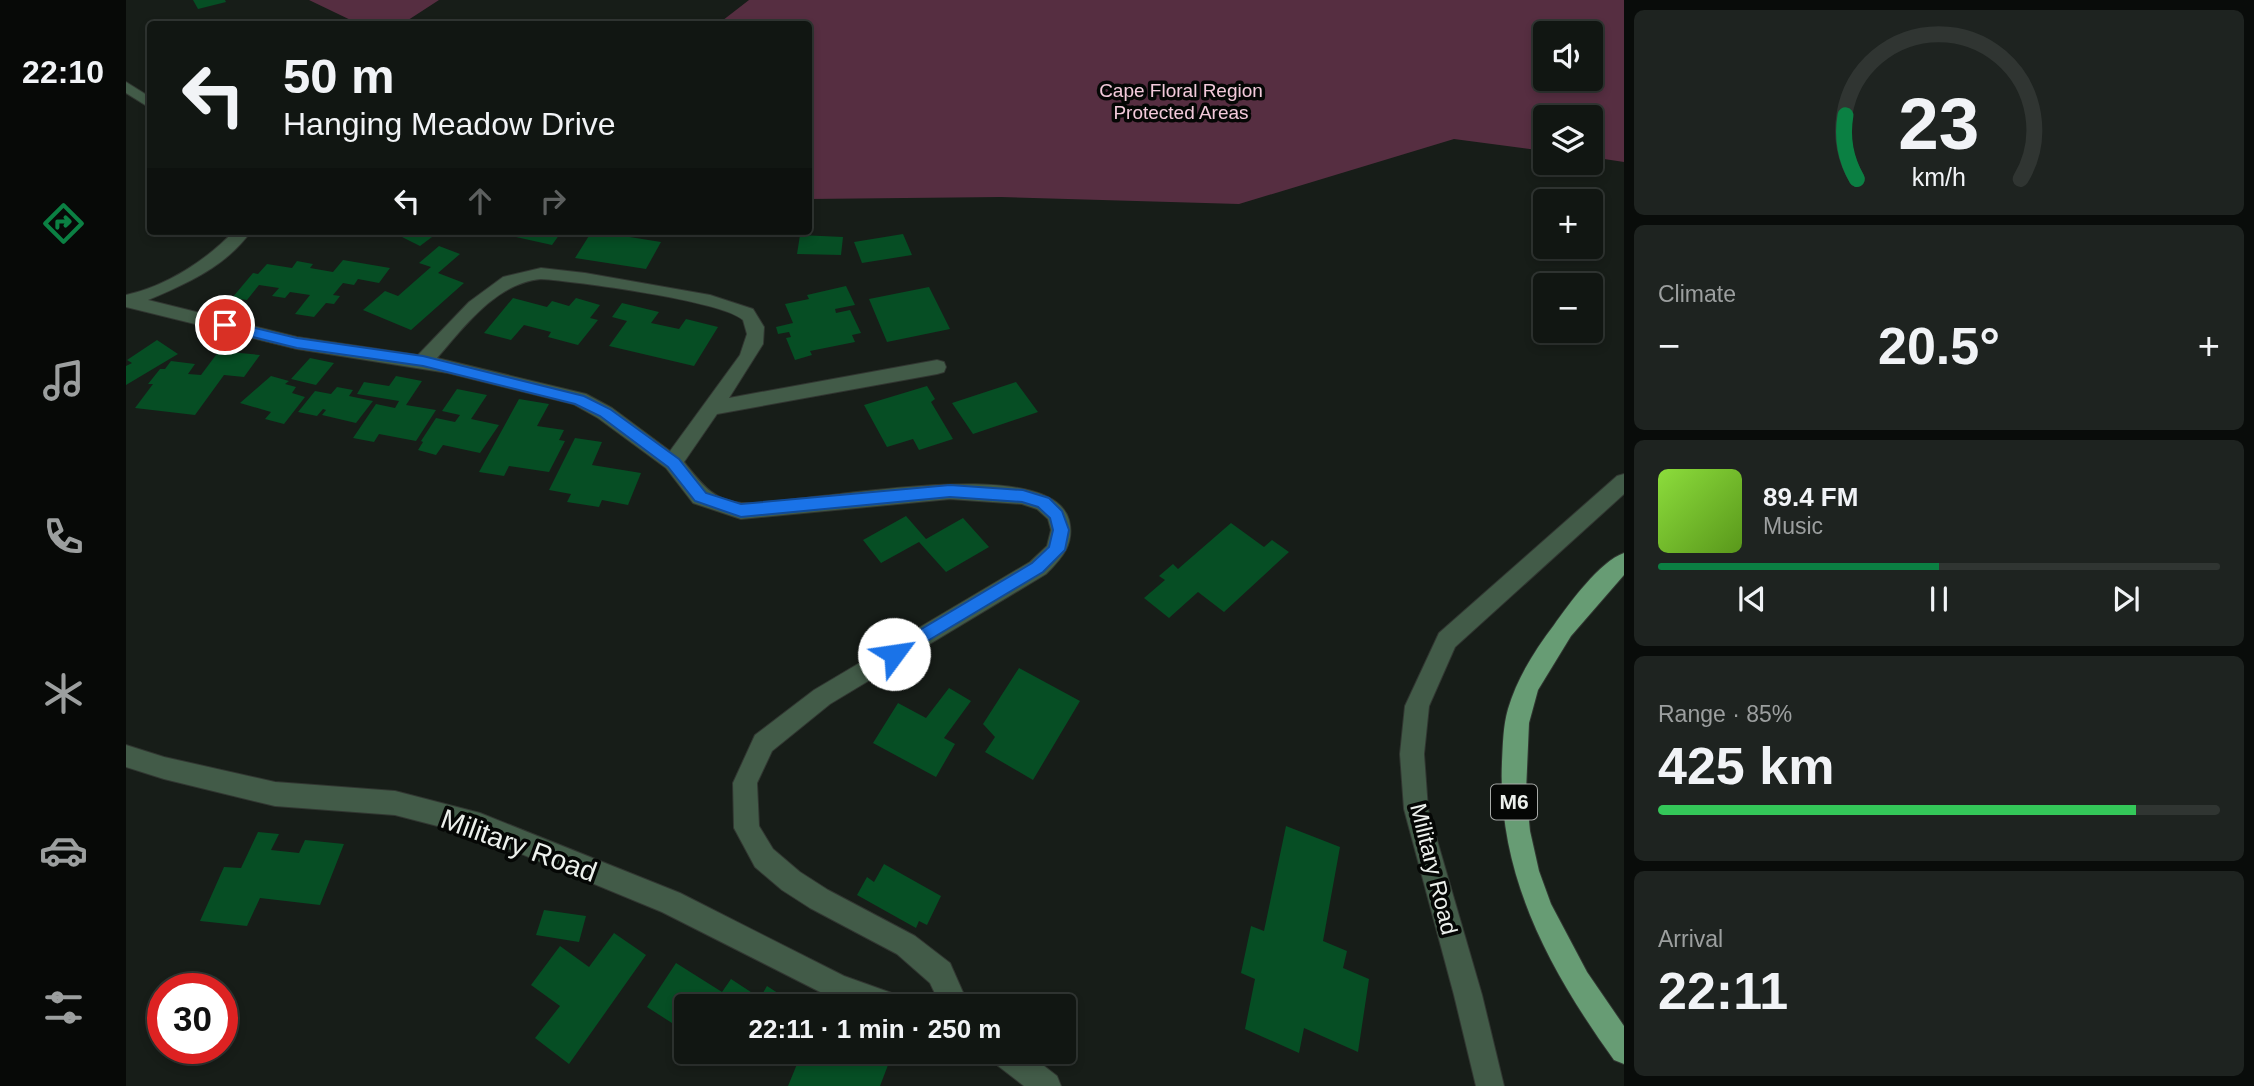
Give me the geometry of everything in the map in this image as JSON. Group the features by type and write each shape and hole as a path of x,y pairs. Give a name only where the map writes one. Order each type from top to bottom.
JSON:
{"main road":[{"name":"M6","path":"1624,562 1554,639 1519,708 1512,775 1517,840 1538,909 1571,975 1624,1051"}],"street":[{"path":"126,86 147,102"},
{"path":"127,302 200,270 227,250 240,235"},
{"path":"423,361 466,317 508,282 544,274 720,302 743,310 754,320 756,337 747,357 673,463"},
{"path":"127,302 297,343 423,361 579,399 605,412 673,463 700,497 741,511 950,491 1023,496 1044,503 1057,515 1061,530 1057,550 1038,568 822,697 763,743 745,783 747,828 764,858 791,881 819,899 906,945 940,973 950,994"},
{"path":"712,408 937,367"},
{"name":"Military Road","path":"1490,1086 1416,809 1412,754 1417,706 1447,640 1624,482"},
{"name":"Military Road","path":"126,756 275,793 396,803 480,825 671,901 838,987 857,994"},
{"path":"1019,1064 1047,1086"}],"green space":[{"path":"309,0 439,0 407,21 353,21"},
{"name":"Cape Floral Region Protected Areas","path":"749,0 1624,0 1624,162 1603,159 1603,105 1533,105 1533,149 1454,139 1239,204 1001,197 812,199 812,21 722,21"}],"building":[{"path":"193,0 225,0 226,2 198,9"},
{"path":"903,234 912,255 862,263 854,242"},
{"path":"398,235 435,235 420,246"},
{"path":"507,235 559,235 552,245"},
{"path":"589,235 617,235 661,242 646,269 575,258"},
{"path":"800,235 843,237 841,255 797,254"},
{"path":"439,246 460,254 438,273 464,283 411,330 363,310 385,291 398,296 431,267 419,263"},
{"path":"343,260 390,268 379,283 358,279 354,285 343,283 333,295 340,296 334,304 326,303 314,317 295,314 310,295 290,292 285,298 272,296 279,288 259,285 247,300 232,298 253,273 258,274 267,264 292,268 297,261 313,264 310,268 333,272"},
{"path":"846,286 855,305 835,309 836,313 850,310 861,333 852,335 855,342 810,351 812,355 795,360 786,338 791,337 789,332 778,334 776,327 793,323 785,304 809,299 807,295"},
{"path":"929,287 950,329 887,342 869,299"},
{"path":"513,298 547,307 552,301 569,306 576,298 600,305 590,318 598,320 578,345 548,337 551,332 524,325 511,340 484,333"},
{"path":"622,303 659,312 651,323 679,329 686,319 718,327 694,366 609,346 627,321 612,317"},
{"path":"157,340 178,354 126,385 126,366 132,363 127,360"},
{"path":"219,351 260,355 244,377 224,375 195,415 135,408 153,384 148,384 160,369 165,369 171,361 195,364 188,374 201,375"},
{"path":"310,358 334,363 316,385 291,379"},
{"path":"271,376 289,381 285,384 296,387 292,393 305,397 284,424 265,419 271,412 240,403"},
{"path":"396,376 422,381 406,405 436,410 416,441 379,434 374,442 353,438 376,404 395,408 399,401 357,394 364,382 389,386"},
{"path":"1016,382 1038,412 973,434 952,403"},
{"path":"927,386 935,399 931,402 953,439 919,450 913,439 887,447 864,405"},
{"path":"337,387 353,390 349,396 373,401 356,423 322,415 326,410 323,409 317,416 298,412 315,391 331,394"},
{"path":"457,389 487,395 471,419 499,425 480,453 443,445 436,455 418,450 436,418 455,422 460,415 442,411"},
{"path":"519,399 549,404 537,426 564,430 559,440 565,441 549,472 509,466 504,476 479,472"},
{"path":"575,438 602,442 592,465 641,473 628,505 602,500 599,507 567,502 571,494 549,490"},
{"path":"906,516 926,539 963,518 989,547 946,572 919,542 881,563 863,540"},
{"path":"1231,523 1264,547 1272,540 1289,552 1224,612 1198,592 1169,618 1144,598 1165,580 1159,576 1173,564 1178,569"},
{"path":"1019,668 1080,701 1033,780 985,752 995,737 983,724"},
{"path":"949,688 971,701 944,738 955,744 936,777 873,743 898,703 926,718"},
{"path":"1286,826 1340,847 1323,941 1347,951 1343,968 1369,979 1358,1052 1304,1028 1299,1053 1245,1029 1255,979 1241,973 1251,926 1264,931"},
{"path":"258,832 279,834 271,850 299,853 305,840 344,844 320,905 260,898 247,926 200,921 224,867 241,868"},
{"path":"884,864 941,896 927,925 919,921 916,928 857,895 867,877 874,882"},
{"path":"544,910 586,916 579,942 536,935"},
{"path":"614,933 646,955 569,1064 535,1038 560,1006 531,985 560,946 589,967"},
{"path":"676,963 722,992 731,979 754,994 674,994 674,1024 647,1007"},
{"path":"767,986 779,994 762,994"},
{"path":"797,1064 888,1064 880,1086 788,1086"}],"route":[{"path":"225,325 297,343 448,366 579,399 605,412 673,463 700,497 741,511 950,491 1023,496 1044,503 1057,515 1061,530 1057,550 1038,568 894,654"}]}
